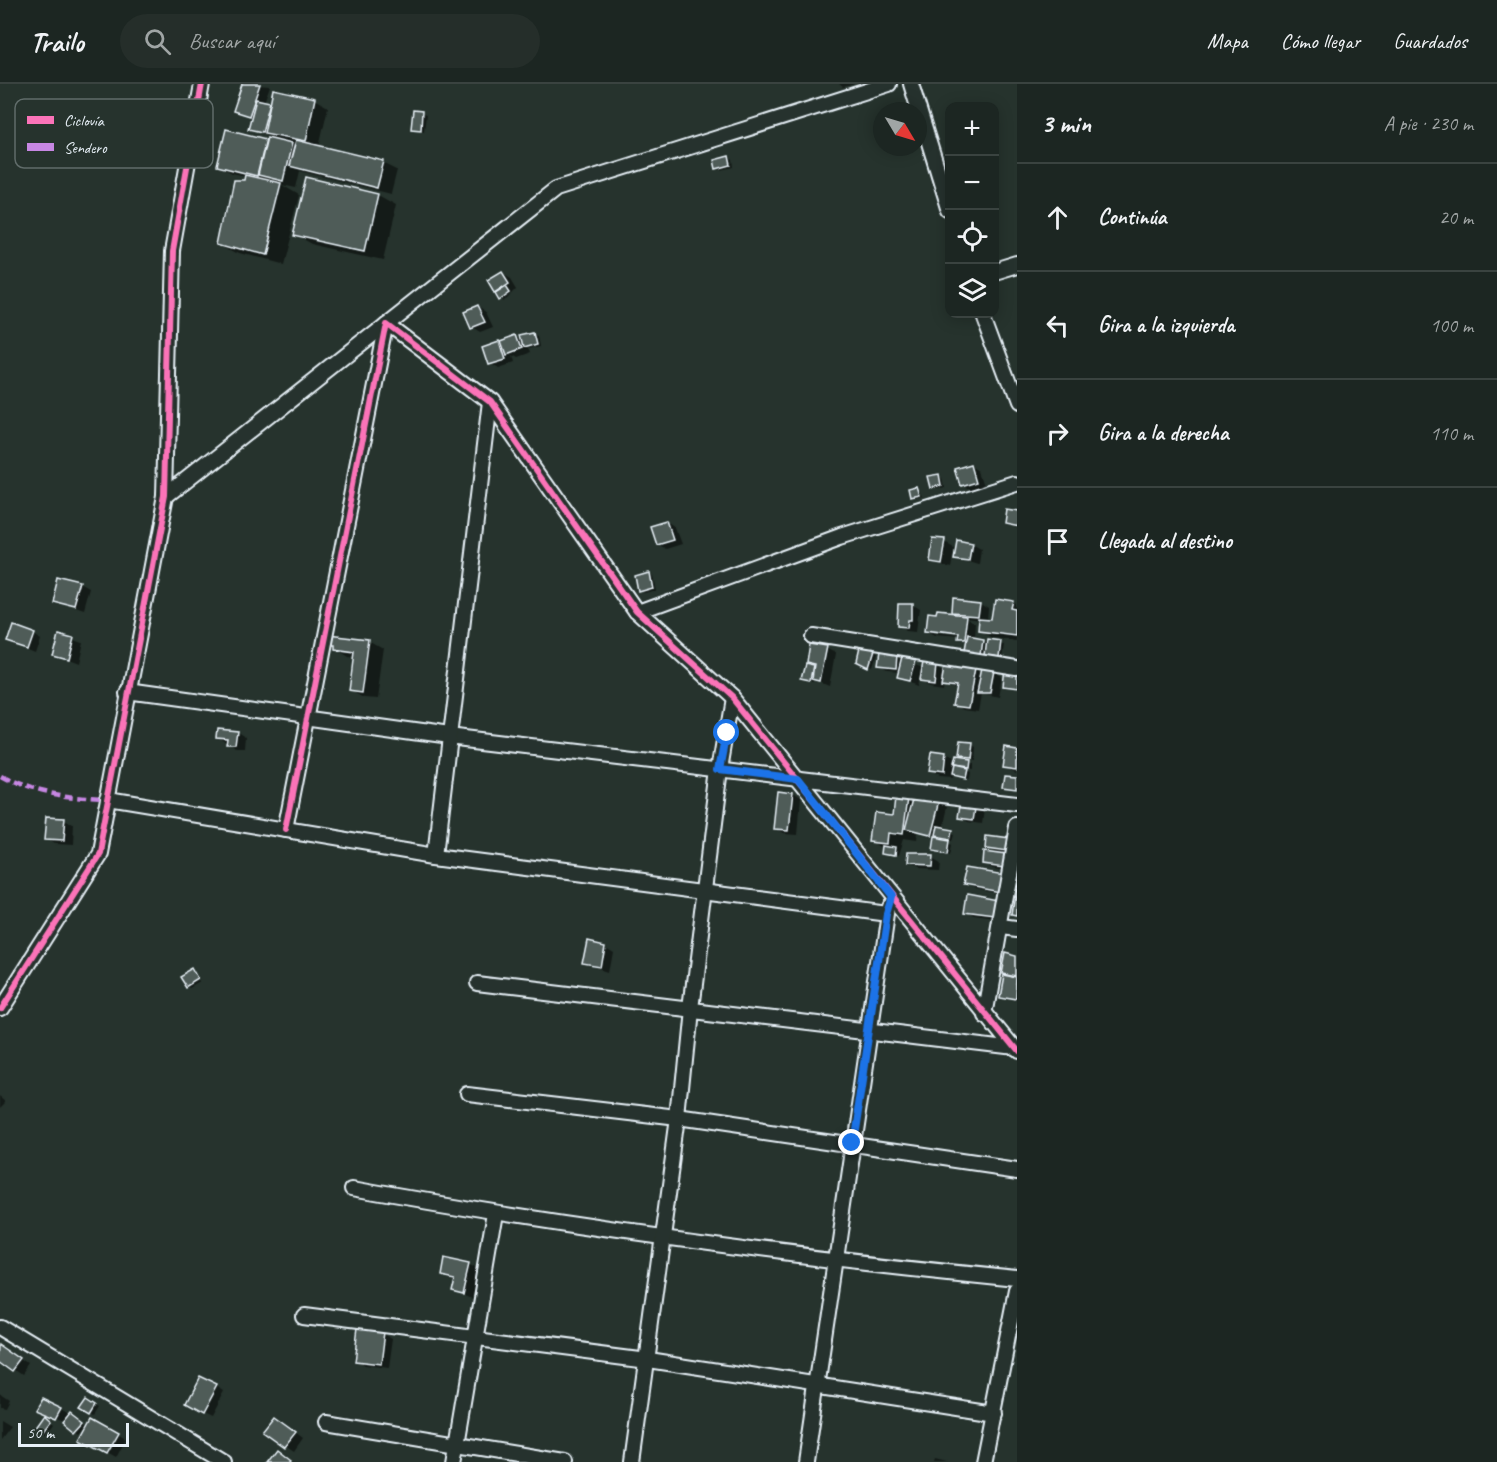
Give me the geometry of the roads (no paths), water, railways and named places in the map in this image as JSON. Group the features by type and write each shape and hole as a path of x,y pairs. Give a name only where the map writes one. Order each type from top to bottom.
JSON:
{"street":[{"path":"199,99 202,84"},
{"path":"166,497 556,189 889,84"},
{"path":"911,84 950,210"},
{"path":"0,1008 98,854 127,692 149,593 166,497 172,251 187,168"},
{"path":"999,270 1017,265"},
{"path":"984,318 1017,406"},
{"path":"386,323 490,402 637,612 732,698 1016,1050"},
{"path":"286,830 386,323"},
{"path":"436,855 490,402"},
{"path":"637,612 842,537 1017,482"},
{"path":"812,636 1017,669"},
{"path":"127,692 449,736 1017,806"},
{"path":"632,1462 680,1119 690,1008 720,769 732,698"},
{"path":"108,800 436,855 886,914"},
{"path":"984,1013 1017,828"},
{"path":"806,1462 886,914 891,897"},
{"path":"1001,927 1017,929"},
{"path":"477,983 870,1030 1016,1050"},
{"path":"467,1094 680,1119 1017,1169"},
{"path":"354,1188 495,1214 663,1238 835,1261 1017,1279"},
{"path":"454,1462 495,1214"},
{"path":"983,1462 1017,1291"},
{"path":"304,1315 648,1359 994,1413"},
{"path":"0,1327 224,1462"},
{"path":"326,1422 565,1462"}]}
